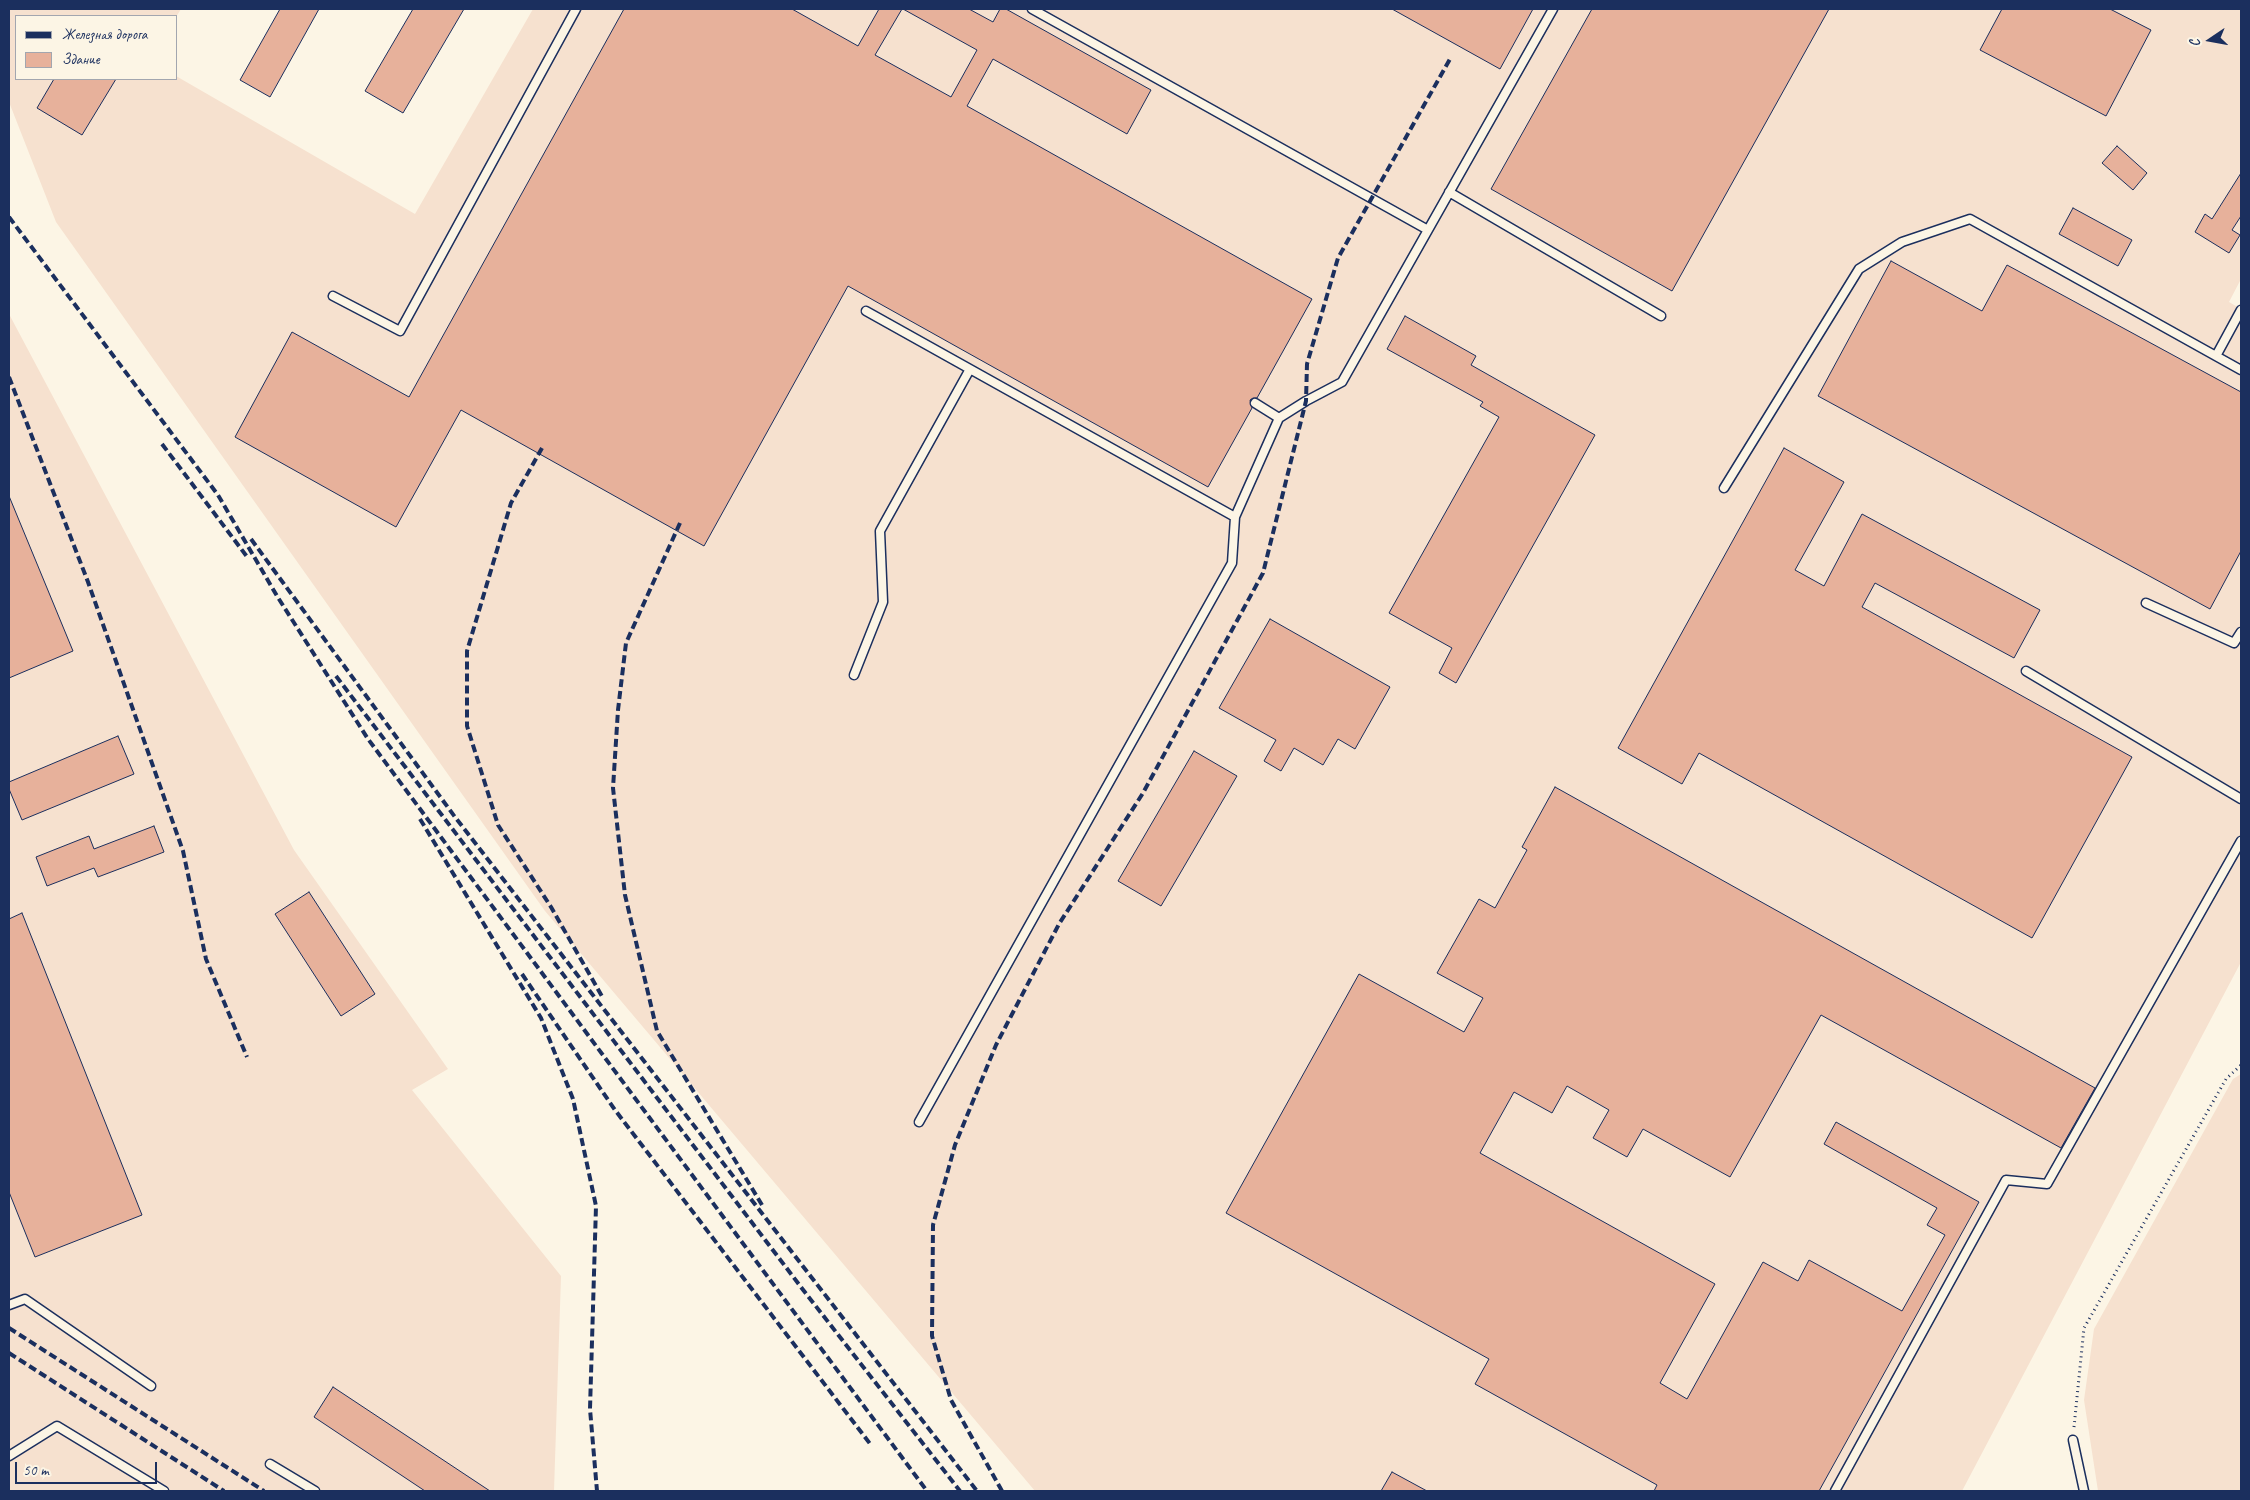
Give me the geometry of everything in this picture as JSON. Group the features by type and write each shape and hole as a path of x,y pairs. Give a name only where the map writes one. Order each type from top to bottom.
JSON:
{"lane":[{"path":"333,296 400,331 576,9"},
{"path":"1032,9 1428,230"},
{"path":"920,1122 1232,563 1234,517 1279,418 1342,382 1552,9"},
{"path":"1449,192 1661,316"},
{"path":"1724,488 1859,269 1902,242 1970,220 2241,370"},
{"path":"2216,356 2241,310"},
{"path":"866,311 1234,517"},
{"path":"854,674 884,602 880,531 970,369"},
{"path":"1254,403 1279,418"},
{"path":"2146,603 2234,643 2241,632"},
{"path":"2026,671 2241,799"},
{"path":"1835,1491 2006,1180 2047,1184 2241,841"},
{"path":"9,1305 25,1299 151,1386"},
{"path":"9,1456 57,1426 164,1491"},
{"path":"2073,1440 2084,1491"},
{"path":"270,1464 315,1491"}],"path":[{"path":"2073,1440 2084,1328 2226,1079 2241,1065"}],"shaded area":[{"path":"9,9 181,9 177,15 15,15 15,80 178,80 178,77 415,214 533,9 2241,9 2241,279 2229,302 2241,309 2241,962 1962,1491 1035,1491 545,911 56,222 9,102"},
{"path":"9,314 294,850 448,1069 412,1090 561,1276 554,1491 9,1491"},
{"path":"2241,1074 2241,1491 2098,1491 2084,1400 2094,1329 2233,1079"}],"building":[{"path":"280,9 319,9 270,97 240,80"},
{"path":"413,9 464,9 403,113 365,91"},
{"path":"624,9 792,9 858,46 879,9 902,9 875,55 951,97 977,50 903,9 969,9 993,22 1000,9 1006,9 1151,90 1127,134 993,59 967,106 1312,299 1257,398 1250,400 1252,408 1208,487 848,286 704,546 461,410 396,527 235,437 292,332 409,397"},
{"path":"1392,9 1533,9 1500,69"},
{"path":"1592,9 1829,9 1672,291 1491,189"},
{"path":"2002,9 2110,9 2151,30 2106,116 1980,50"},
{"path":"53,80 115,80 82,135 37,108"},
{"path":"2117,146 2147,173 2133,190 2102,163"},
{"path":"2241,173 2241,216 2232,230 2240,235 2229,253 2195,232 2205,214 2212,219"},
{"path":"2073,208 2132,240 2118,266 2059,234"},
{"path":"1891,261 1982,311 2007,265 2241,392 2241,551 2210,609 1818,396"},
{"path":"1405,316 1476,356 1471,365 1595,435 1456,683 1439,673 1452,648 1389,613 1499,417 1480,406 1483,402 1387,349"},
{"path":"1784,448 1844,482 1795,570 1824,586 1862,514 2040,610 2014,658 1875,583 1862,607 2132,757 2032,938 1699,753 1682,784 1618,748"},
{"path":"9,496 73,651 9,678"},
{"path":"1270,619 1390,687 1355,749 1338,739 1323,765 1294,748 1281,771 1264,761 1276,740 1219,708"},
{"path":"118,736 134,774 22,820 9,789 9,782"},
{"path":"1194,751 1237,776 1161,906 1118,881"},
{"path":"1555,787 2095,1088 2061,1148 1821,1015 1730,1177 1643,1129 1627,1157 1593,1138 1609,1110 1567,1086 1552,1113 1514,1092 1480,1153 1715,1284 1660,1383 1687,1399 1763,1262 1798,1281 1809,1260 1902,1311 1945,1235 1927,1225 1937,1208 1824,1144 1836,1122 1979,1202 1819,1491 1654,1491 1657,1485 1475,1384 1489,1359 1226,1213 1359,974 1464,1032 1483,998 1437,973 1479,899 1495,908 1527,850 1522,847"},
{"path":"154,826 164,852 98,877 94,868 47,886 36,857 89,836 94,849"},
{"path":"309,892 375,994 341,1016 275,914"},
{"path":"22,913 142,1215 35,1257 9,1192 9,919"},
{"path":"333,1387 490,1491 425,1491 314,1417"},
{"path":"1392,1472 1427,1491 1381,1491"}],"railway":[{"path":"1002,1491 951,1400 932,1336 933,1225 955,1145 996,1045 1059,924 1143,793 1263,573 1306,401 1307,364 1338,258 1450,59"},
{"path":"9,217 218,495 277,596 368,739 927,1491"},
{"path":"9,377 88,582 183,851 206,959 247,1057"},
{"path":"162,444 248,558"},
{"path":"542,448 511,503 467,651 467,726 498,825 551,907 603,998"},
{"path":"680,523 626,643 618,710 613,788 625,895 657,1031 762,1205"},
{"path":"251,539 455,817 977,1491"},
{"path":"336,676 804,1291 960,1491"},
{"path":"420,819 541,1018 573,1099 596,1206 590,1409 597,1491"},
{"path":"522,974 615,1110 871,1445"},
{"path":"9,1328 264,1491"},
{"path":"9,1353 224,1491"}]}
